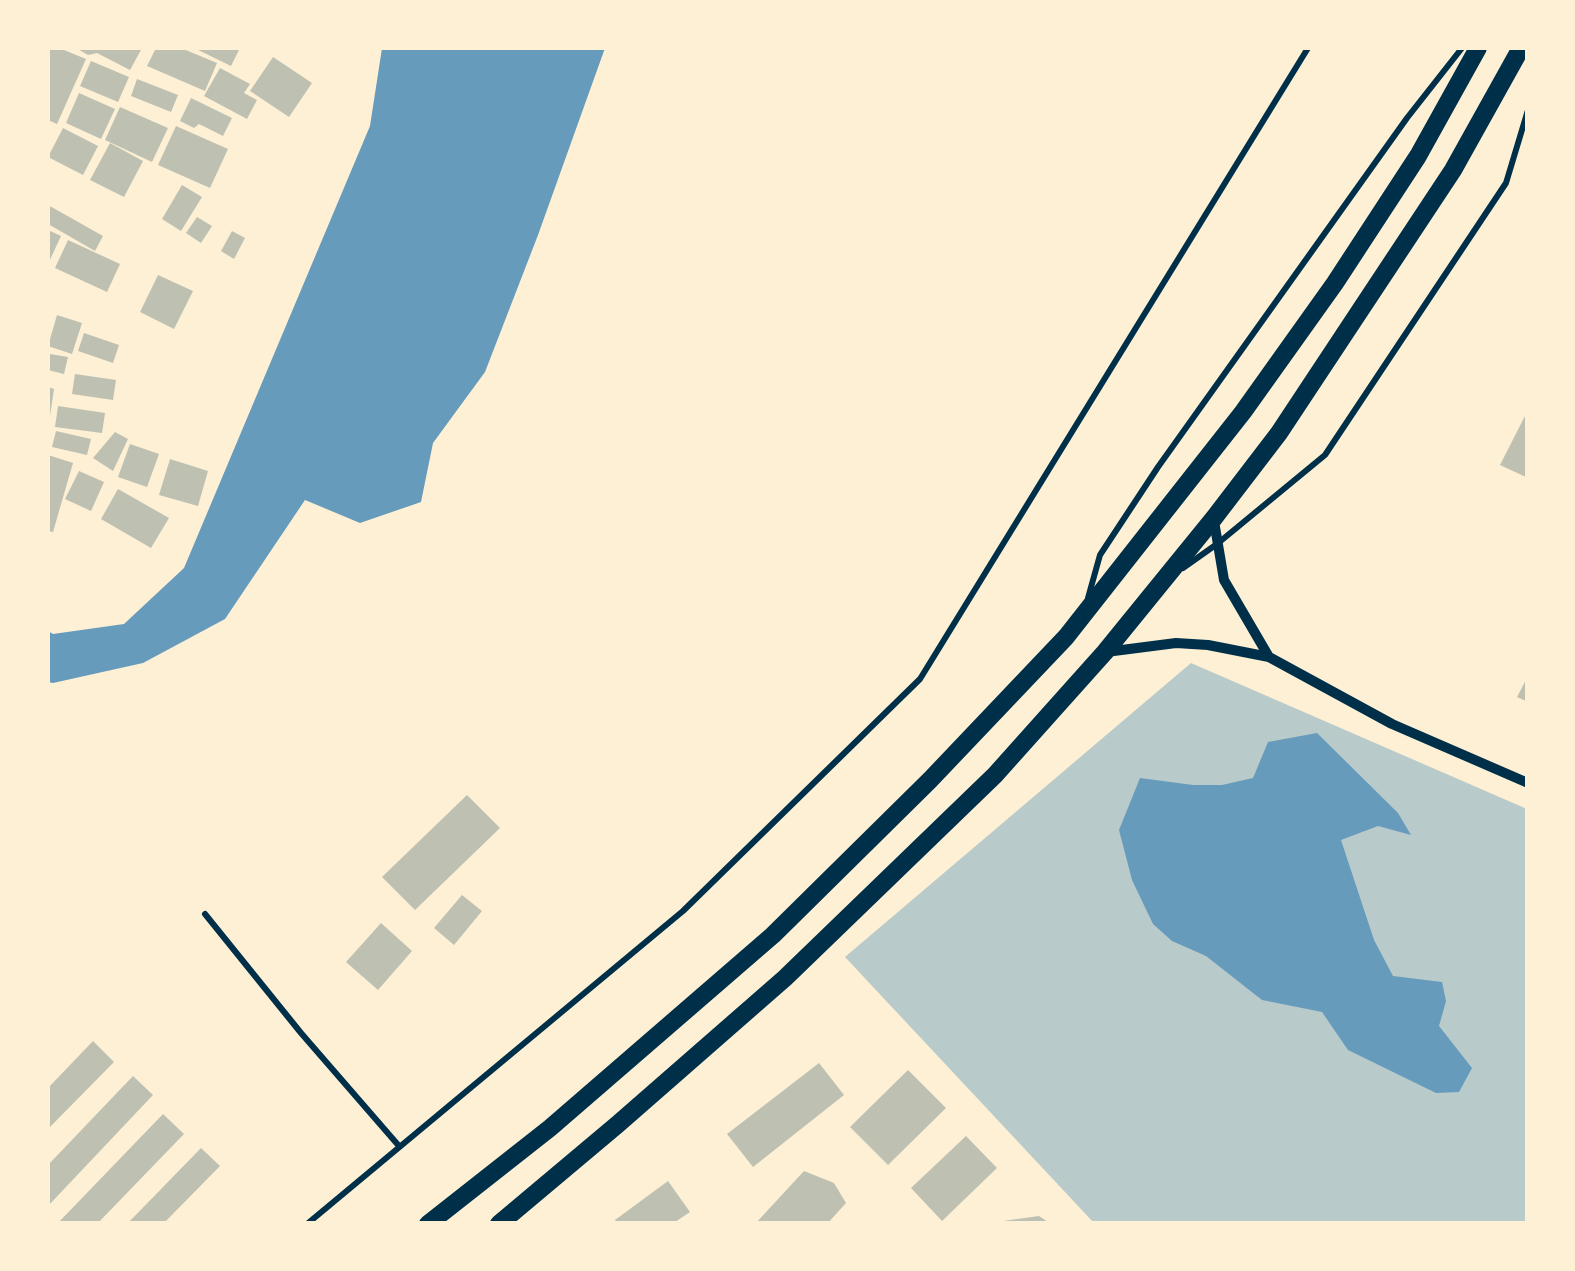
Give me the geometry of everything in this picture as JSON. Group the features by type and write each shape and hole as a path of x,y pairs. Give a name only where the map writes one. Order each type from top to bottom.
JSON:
{"main road":[{"path":"428,1224 550,1128 773,935 930,780 1066,636 1243,412 1335,283 1418,156 1478,48"},
{"path":"499,1224 784,978 995,774 1105,652 1279,433 1453,170 1521,48"}],"street":[{"path":"1214,518 1224,580 1269,657"},
{"path":"1105,652 1176,643 1269,657 1392,724 1528,783"}],"lane":[{"path":"307,1224 682,911 920,679 1308,48"},
{"path":"1084,614 1100,556 1158,467 1407,118 1462,48"},
{"path":"1161,583 1217,544 1325,455 1506,183 1528,110"},
{"path":"205,914 399,1146"}],"shaded area":[{"path":"1191,663 1527,809 1527,1223 1094,1223 845,957"}],"water":[{"path":"382,48 605,48 485,372 433,443 421,502 360,523 305,500 225,619 143,663 48,682 48,631 53,634 124,624 184,568 370,126"},
{"path":"1317,733 1398,813 1411,835 1378,826 1341,840 1374,940 1393,976 1442,982 1446,1001 1439,1026 1472,1068 1459,1092 1436,1093 1348,1050 1322,1012 1262,1000 1206,956 1172,941 1153,924 1132,880 1119,830 1140,778 1222,785 1253,778 1268,742"}],"building":[{"path":"48,48 59,48 86,59 57,124 48,120"},
{"path":"76,48 142,48 130,70 97,53 88,55"},
{"path":"156,48 181,48 217,63 205,91 147,66"},
{"path":"194,48 240,48 231,66"},
{"path":"273,57 312,83 289,117 250,91"},
{"path":"91,61 129,77 118,102 80,86"},
{"path":"220,68 250,84 244,93 257,100 247,119 204,96"},
{"path":"137,79 178,95 171,112 131,96"},
{"path":"79,93 115,109 101,139 66,123"},
{"path":"191,98 232,118 223,136 199,124 194,128 180,121"},
{"path":"120,107 168,128 152,162 105,140"},
{"path":"176,126 228,149 210,188 158,165"},
{"path":"63,128 98,146 83,175 48,157"},
{"path":"110,143 143,161 124,197 90,180"},
{"path":"182,185 202,197 181,231 162,219"},
{"path":"48,205 103,236 95,251 48,224"},
{"path":"197,217 212,226 201,243 186,233"},
{"path":"48,230 61,236 48,264"},
{"path":"232,231 245,238 234,259 221,251"},
{"path":"68,240 120,264 107,292 55,268"},
{"path":"158,275 193,291 174,329 140,312"},
{"path":"57,315 82,323 72,354 48,346"},
{"path":"84,333 119,345 113,363 78,351"},
{"path":"50,354 68,357 64,374 48,370"},
{"path":"75,374 116,380 113,400 72,394"},
{"path":"48,387 54,389 50,416 48,415"},
{"path":"58,406 105,413 102,433 55,427"},
{"path":"1528,410 1528,478 1500,465"},
{"path":"56,431 91,439 87,455 52,447"},
{"path":"115,432 128,439 113,471 93,458"},
{"path":"130,444 159,454 147,487 118,477"},
{"path":"48,455 73,463 53,532 48,531"},
{"path":"170,459 208,471 198,506 159,495"},
{"path":"79,471 104,482 91,511 65,499"},
{"path":"118,489 169,518 151,548 101,519"},
{"path":"1528,676 1528,702 1517,697"},
{"path":"467,795 500,828 415,910 382,877"},
{"path":"462,895 482,911 454,945 434,928"},
{"path":"381,923 412,951 378,990 346,962"},
{"path":"93,1041 114,1062 48,1129 48,1088"},
{"path":"819,1063 844,1095 753,1167 727,1134"},
{"path":"908,1070 946,1108 888,1165 850,1127"},
{"path":"133,1076 153,1095 48,1206 48,1165"},
{"path":"163,1114 184,1134 97,1224 57,1224"},
{"path":"966,1136 997,1168 942,1221 911,1188"},
{"path":"201,1148 220,1166 163,1224 127,1224"},
{"path":"804,1171 834,1183 846,1203 827,1224 755,1224"},
{"path":"668,1181 690,1212 672,1224 617,1224 615,1220"},
{"path":"1039,1216 1051,1224 1003,1224 1003,1221"}]}
